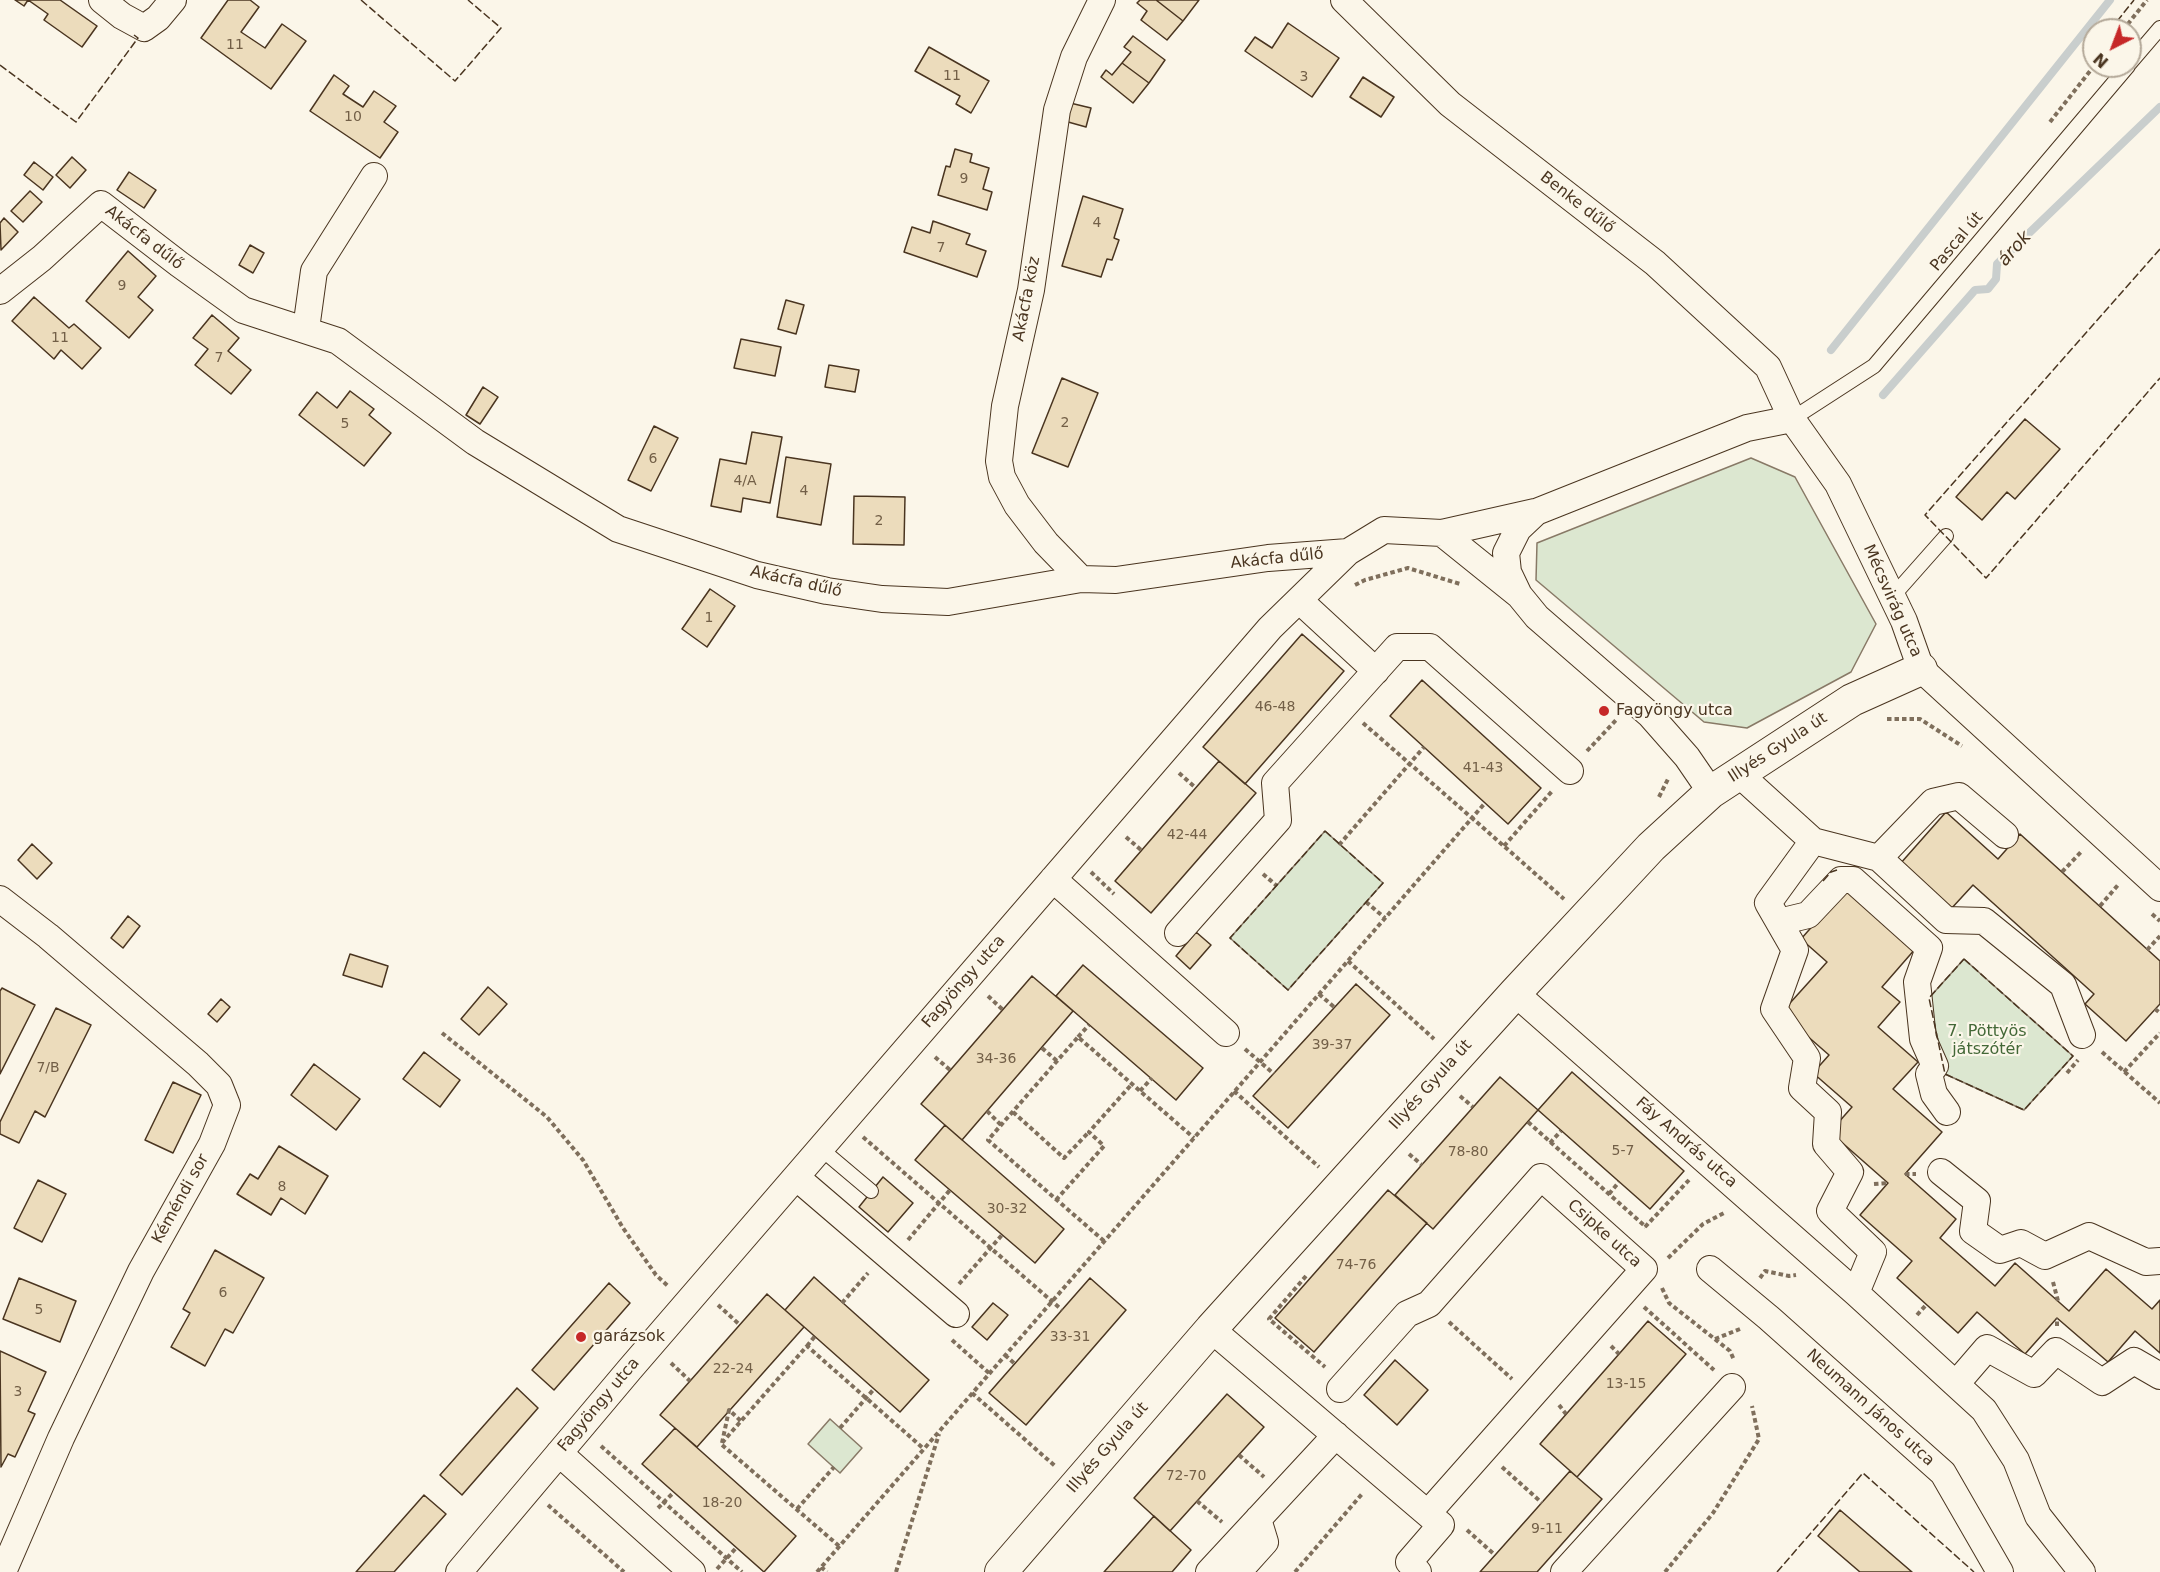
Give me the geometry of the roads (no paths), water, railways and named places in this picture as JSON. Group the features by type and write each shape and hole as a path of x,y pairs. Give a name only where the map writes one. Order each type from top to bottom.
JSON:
{"street":[{"path":"102,0 144,28 158,18 173,0"},
{"name":"Akácfa köz","path":"1081,579 1046,543 1017,505 1002,477 999,461 1005,406 1031,290 1057,110 1074,57 1102,0"},
{"name":"Benke dűlő","path":"1344,0 1450,104 1655,263 1768,367 1792,419"},
{"path":"306,329 314,272 374,176"},
{"name":"Akácfa dűlő","path":"0,291 42,258 101,204 243,310 338,341 476,442 618,529 757,575 827,591 882,599 948,602 1081,579 1116,580 1268,558 1348,552"},
{"name":"Fagyöngy utca","path":"459,1572 820,1148 1270,628 1303,604 1348,552 1384,530 1442,532 1536,512 1747,428 1792,419"},
{"name":"Mécsvirág utca","path":"1792,419 1838,484 1904,621 1921,669 2160,888"},
{"path":"1519,595 1508,572 1506,553 1518,529 1536,512"},
{"path":"1442,532 1519,595 1537,617 1650,715 1687,757 1711,792"},
{"path":"1303,604 1376,671"},
{"path":"1178,933 1278,820 1275,783 1397,647 1430,647 1570,771"},
{"name":"Illyés Gyula út","path":"1001,1572 1211,1329 1515,993 1651,847 1711,792 1738,774 1852,700 1921,669"},
{"path":"1738,774 1813,841 1879,858 1946,920 1984,921 2063,985 2082,1035"},
{"path":"1879,858 1933,802 1959,796 2005,835"},
{"path":"1813,841 1768,903 1795,950 1774,1009 1807,1058 1802,1088 1828,1112 1826,1144 1850,1172 1830,1212 1873,1252 1856,1293"},
{"path":"1053,879 1226,1033"},
{"path":"1779,922 1808,915 1841,880 1853,880 1929,948 1917,982 1923,1039 1935,1066 1929,1074 1934,1094 1947,1112"},
{"name":"Kéméndi sor","path":"0,899 48,936 198,1064 219,1085 226,1105 212,1144 141,1271 62,1438 3,1572"},
{"name":"Fáy András utca","path":"1515,993 1856,1293 1984,1410 2016,1460 2038,1516 2082,1572"},
{"path":"1941,1172 1977,1201 1973,1231 2000,1251 2021,1243 2045,1256 2089,1236 2146,1262 2160,1261"},
{"path":"796,1176 881,1264 948,1317"},
{"name":"Csipke utca","path":"1340,1389 1407,1314 1429,1304 1541,1177 1644,1269 1428,1513"},
{"name":"Neumann János utca","path":"1710,1269 1944,1473 2000,1572"},
{"path":"1211,1329 1441,1525 1409,1562 1418,1572"},
{"path":"1956,1384 1987,1348 2034,1374 2056,1351 2102,1382 2134,1361 2160,1376"},
{"path":"1564,1572 1732,1387"},
{"path":"1209,1572 1336,1435"},
{"path":"559,1453 692,1572"},
{"path":"1238,1572 1265,1542 1258,1519"}],"lane":[{"name":"Pascal út","path":"2142,49 2160,28"},
{"name":"Pascal út","path":"1792,419 1874,366 2118,78"},
{"path":"1892,597 1946,536"},
{"path":"820,1148 871,1191"}],"waterway":[{"path":"1831,350 2110,0"},
{"name":"árok","path":"1883,395 1975,290 1988,289 1996,279 1997,264 2160,107"}],"place":[{"name":"Fagyöngy utca","path":"1604,711"},
{"name":"garázsok","path":"581,1337"}],"park label":[{"name":"7. Pöttyös játszótér","path":"1987,1041"}]}
